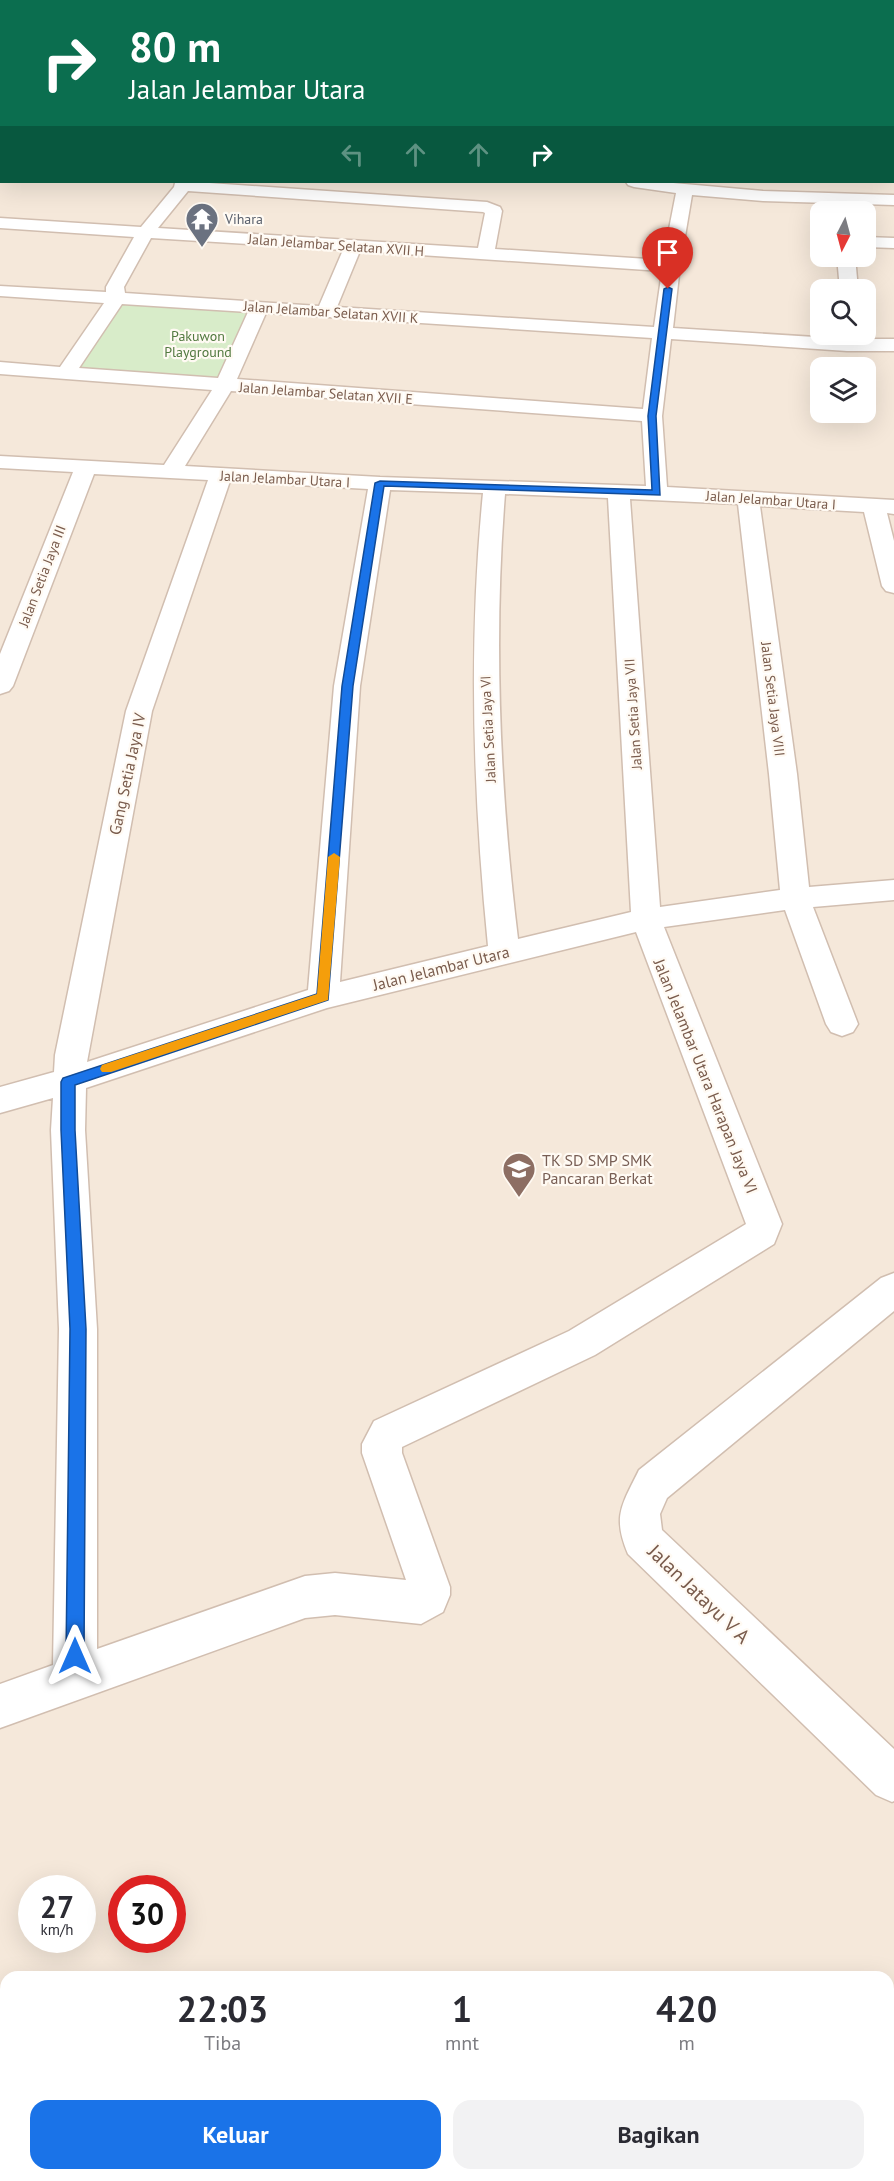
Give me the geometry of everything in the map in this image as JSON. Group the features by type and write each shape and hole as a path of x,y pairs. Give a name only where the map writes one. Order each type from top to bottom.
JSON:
{"street":[{"path":"640,183 685,190 763,189 894,200"},
{"path":"66,372 116,299 115,287 144,233 184,184 487,207 494,211 485,254"},
{"path":"657,493 652,416 671,266 685,190"},
{"name":"Jalan Jelambar Selatan XVII H","path":"0,223 671,266"},
{"path":"876,242 894,243"},
{"path":"326,311 353,247"},
{"name":"Jalan Jelambar Selatan XVII K","path":"0,291 662,334 810,339"},
{"path":"170,472 224,386 260,308"},
{"name":"Jalan Jelambar Selatan XVII K","path":"876,343 894,345"},
{"name":"Jalan Jelambar Selatan XVII E","path":"0,368 652,416"},
{"name":"Jalan Jelambar Utara I","path":"0,462 221,475 493,497 620,501 657,493 884,507"},
{"name":"Jalan Setia Jaya III","path":"0,686 86,467"},
{"name":"Gang Setia Jaya IV","path":"75,1680 78,1329 68,1130 68,1082 73,1044 139,711 221,475"},
{"path":"323,997 347,686 379,487"},
{"name":"Jalan Setia Jaya VI","path":"493,497 484,667 498,900 504,952"},
{"name":"Jalan Setia Jaya VIII","path":"748,499 783,774 795,898 842,1024"},
{"name":"Jalan Setia Jaya VII","path":"620,501 646,918"},
{"path":"884,507 894,586"},
{"name":"Jalan Jelambar Utara","path":"0,1100 68,1082 323,997 646,918 795,898 894,890"},
{"name":"Jalan Jelambar Utara Harapan Jaya VI","path":"75,1680 305,1597 335,1594 421,1603 428,1599 430,1593 428,1584 382,1453 382,1444 388,1434 582,1343 761,1233 764,1224 712,1086 662,965 646,918"},
{"name":"Jalan Jatayu V A","path":"892,1779 644,1540 639,1513 653,1484 894,1289"},
{"path":"0,1706 75,1680"}],"shaded area":[{"path":"0,183 894,183 894,1971 0,1971"}],"green space":[{"name":"Pakuwon Playground","path":"116,299 260,307 224,386 66,372"}],"slow traffic":[{"path":"106,1069 323,997 334,857"}],"place":[{"name":"Vihara","path":"202,248"},
{"name":"TK SD SMP SMK Pancaran Berkat","path":"519,1198"}],"route":[{"path":"75,1656 78,1329 68,1130 68,1082 323,997 347,686 380,483 494,489 657,493 652,416 668,289"}]}
